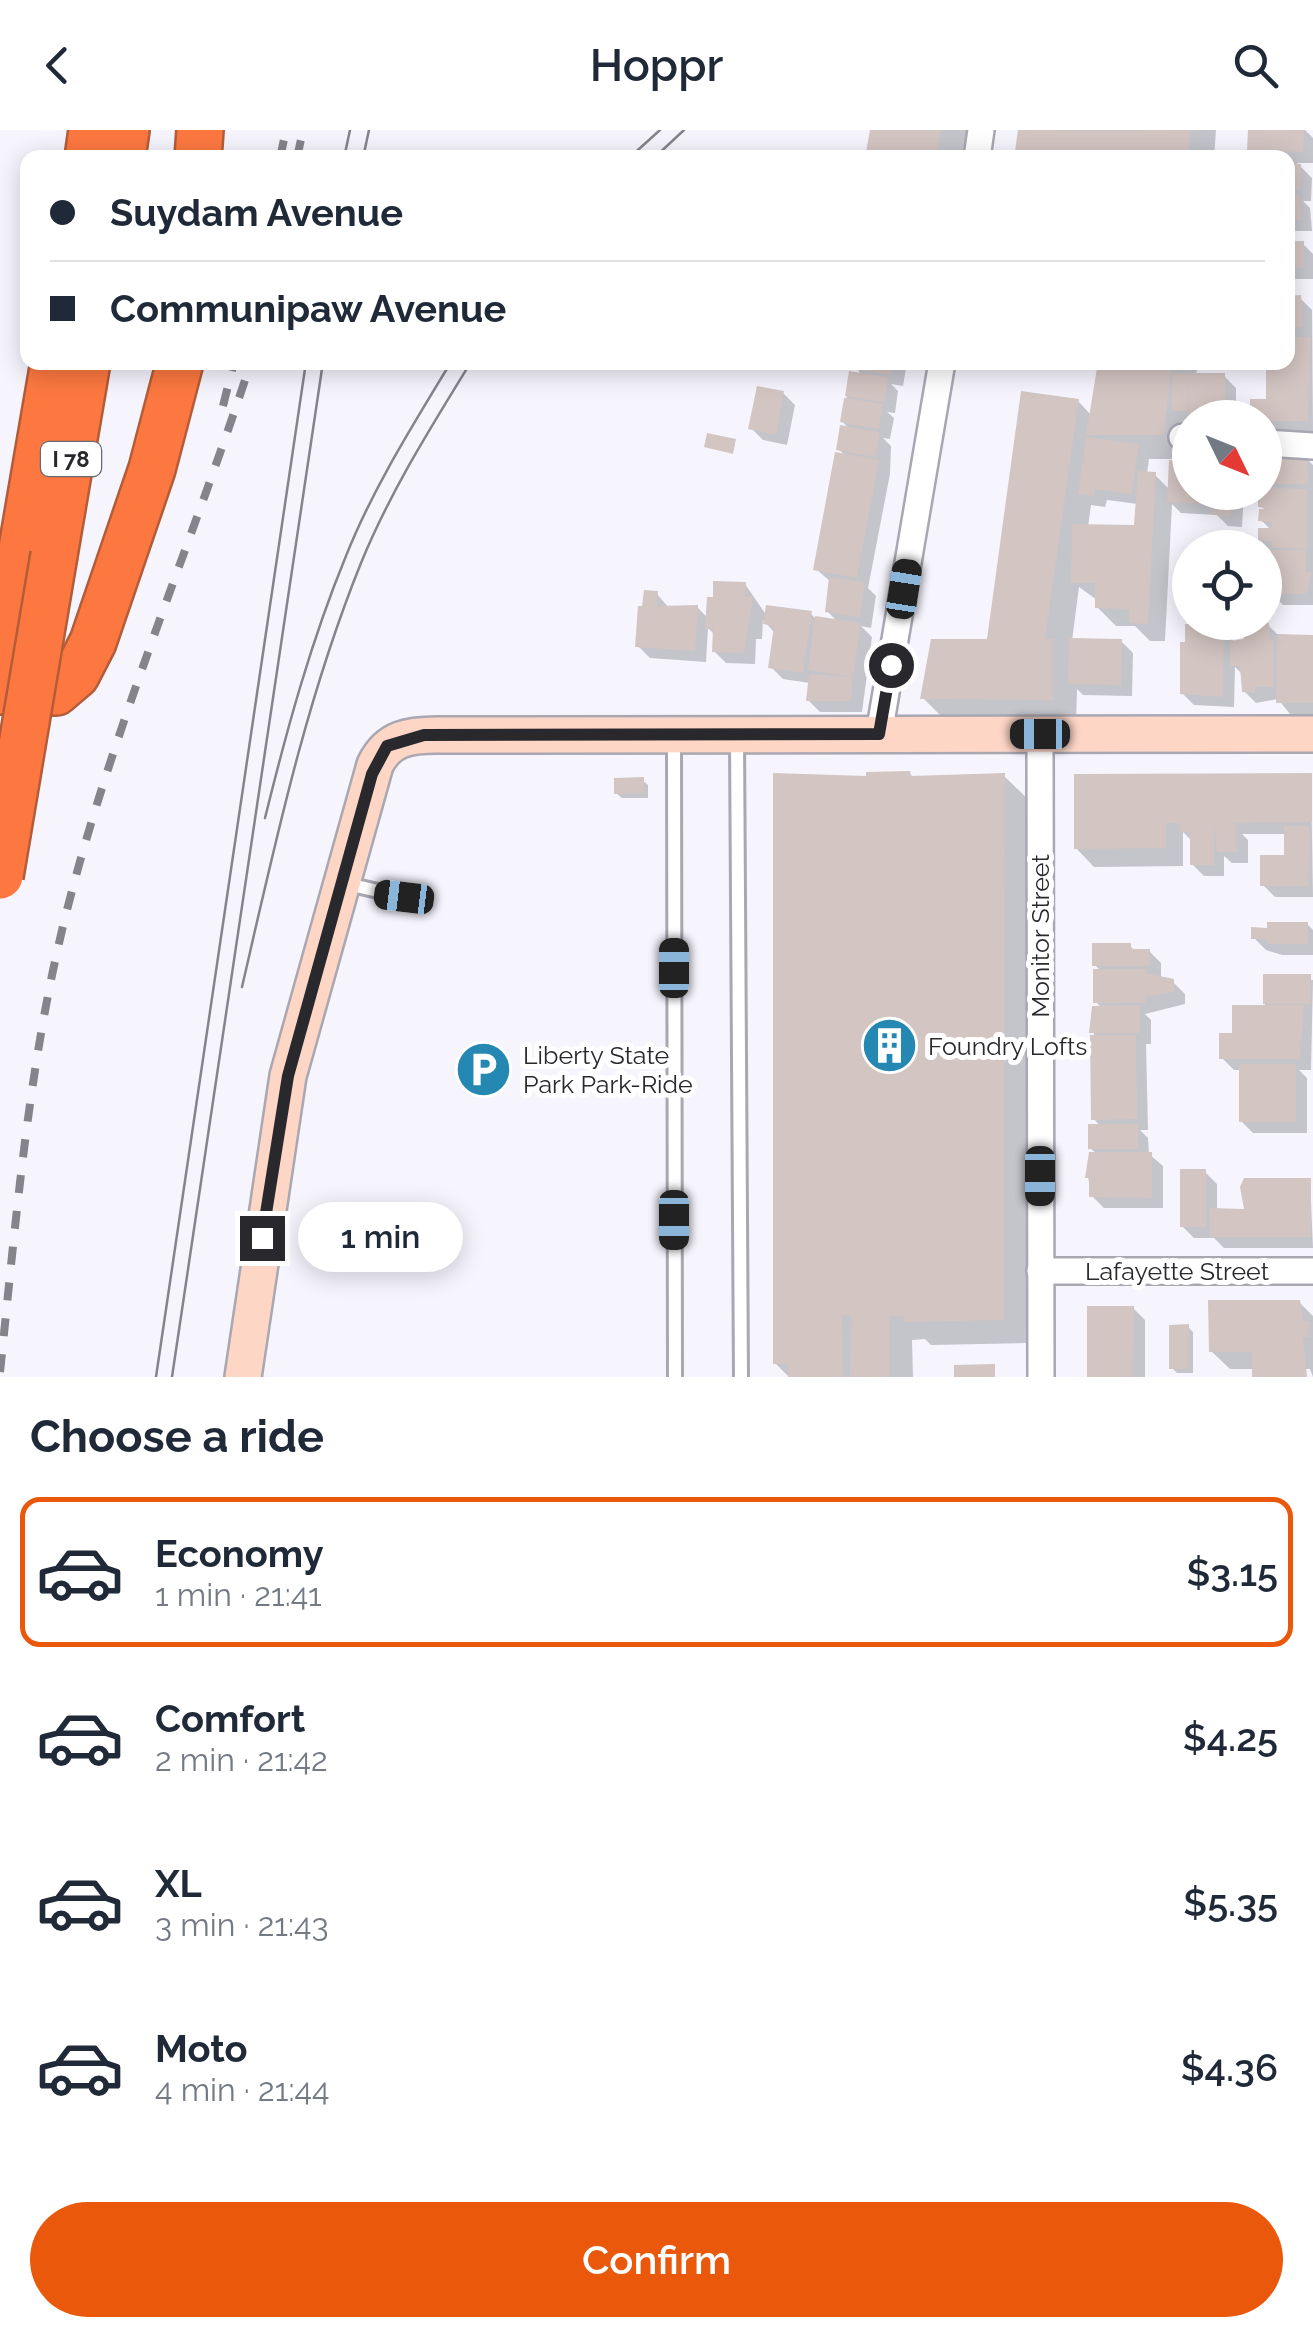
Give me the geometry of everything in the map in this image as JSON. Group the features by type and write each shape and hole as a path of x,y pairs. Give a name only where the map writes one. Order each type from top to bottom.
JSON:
{"highway":[{"name":"I 78","path":"0,876 38,552 53,370"},
{"name":"I 78","path":"0,677 38,552 85,370"},
{"path":"0,691 26,695 56,692 85,661 152,469 178,370"}],"street":[{"path":"879,734 941,370"},
{"path":"1282,444 1313,446"},
{"name":"Monitor Street","path":"1040,734 1041,1377"},
{"path":"243,1377 288,1076 374,765 387,746 398,740 437,735 1313,734"},
{"name":"Lafayette Street","path":"1040,1271 1313,1271"}],"lane":[{"path":"674,734 675,1377"},
{"path":"738,734 742,1377"},
{"path":"341,883 404,897"}],"building":[{"path":"870,130 941,130 937,150 866,150"},
{"path":"1018,130 1190,130 1189,150 1015,150"},
{"path":"1248,130 1304,130 1303,152 1247,150"},
{"path":"1295,164 1301,164 1300,190 1295,190"},
{"path":"1295,194 1299,194 1301,220 1295,220"},
{"path":"1295,241 1304,241 1304,268 1295,268"},
{"path":"1295,295 1301,295 1303,327 1295,328"},
{"path":"1295,337 1311,337 1308,421 1282,421 1282,400 1250,399 1266,399 1266,370 1295,370"},
{"path":"862,370 892,370 891,375"},
{"path":"1097,370 1171,370 1164,435 1086,435"},
{"path":"849,371 888,377 884,402 845,396"},
{"path":"1172,373 1225,373 1225,400 1189,400 1189,381 1188,400 1172,400"},
{"path":"757,386 784,391 776,435 748,429"},
{"path":"1021,391 1079,399 1045,639 1053,639 1053,700 920,699 931,639 987,639"},
{"path":"844,398 883,404 879,429 840,422"},
{"path":"840,425 880,432 876,457 836,450"},
{"path":"707,433 736,439 733,454 704,447"},
{"path":"1086,437 1139,444 1132,494 1095,489 1094,496 1078,494"},
{"path":"835,452 879,460 857,578 813,570"},
{"path":"1282,456 1307,456 1308,484 1282,484"},
{"path":"1169,460 1172,460 1172,502 1167,502"},
{"path":"1138,471 1156,472 1148,624 1129,623 1129,609 1095,608 1095,583 1071,583 1072,524 1134,525"},
{"path":"1282,488 1307,489 1307,549 1282,548 1282,530 1258,530 1272,528 1272,522 1258,521 1259,510 1282,510"},
{"path":"1213,510 1232,510 1231,516 1213,515"},
{"path":"1282,550 1306,550 1306,572 1312,572 1306,594 1282,594"},
{"path":"829,577 865,582 860,617 825,612"},
{"path":"713,581 746,582 745,597 753,597 744,653 712,652 713,629 705,629 707,597 713,597"},
{"path":"644,590 658,591 657,606 698,605 695,651 635,647 638,606 642,606"},
{"path":"766,605 812,611 803,673 768,668 774,626 763,624"},
{"path":"815,616 861,623 853,677 808,670"},
{"path":"1282,634 1313,635 1313,703 1276,703 1277,640 1282,640"},
{"path":"1069,638 1122,639 1121,685 1068,684"},
{"path":"1224,640 1223,697 1180,694 1180,642"},
{"path":"1274,640 1274,687 1242,692 1240,666 1230,666 1230,641"},
{"path":"809,674 853,677 851,701 806,701"},
{"name":"Foundry Lofts","path":"910,771 911,776 1005,773 1004,1320 905,1322 903,1316 889,1316 889,1377 850,1377 851,1316 842,1315 843,1377 788,1377 788,1364 773,1364 773,773 866,776 866,772"},
{"path":"1312,773 1312,822 1233,823 1237,825 1237,852 1217,852 1214,823 1214,865 1190,865 1190,832 1179,832 1179,823 1166,823 1166,848 1074,849 1074,774"},
{"path":"644,777 644,793 614,794 614,778"},
{"path":"1284,826 1310,826 1309,886 1260,886 1260,855 1284,855"},
{"path":"1267,922 1308,922 1308,944 1267,944 1267,939 1251,939 1251,927 1267,928"},
{"path":"1092,943 1131,943 1131,949 1150,949 1150,966 1092,966"},
{"path":"1093,969 1146,969 1145,973 1174,979 1174,992 1146,997 1145,1003 1093,1003"},
{"path":"1263,974 1311,974 1311,1004 1263,1004"},
{"path":"1140,1005 1140,1033 1089,1033 1092,1006"},
{"path":"1232,1005 1304,1005 1300,1059 1219,1059 1219,1033 1232,1033"},
{"path":"1090,1035 1136,1035 1137,1119 1091,1120"},
{"path":"1239,1064 1296,1064 1296,1122 1239,1122"},
{"path":"1088,1124 1138,1124 1138,1149 1088,1149"},
{"path":"1089,1152 1152,1152 1152,1198 1089,1197 1089,1178 1085,1178"},
{"path":"1180,1169 1206,1169 1206,1227 1180,1227"},
{"path":"1244,1178 1311,1178 1311,1237 1210,1237 1210,1208 1244,1209 1240,1187"},
{"path":"1208,1300 1300,1300 1303,1321 1309,1321 1309,1337 1303,1337 1307,1377 1252,1377 1252,1352 1209,1352"},
{"path":"1087,1306 1134,1306 1133,1377 1087,1377"},
{"path":"1189,1324 1189,1369 1169,1369 1169,1325"},
{"path":"995,1364 995,1377 954,1377 954,1365"}],"tram line":[{"path":"346,150 350,130"},
{"path":"365,150 369,130"},
{"path":"638,150 660,130"},
{"path":"663,150 684,130"},
{"path":"156,1377 305,370"},
{"path":"172,1377 322,370"},
{"path":"265,818 301,686 346,556 381,481 446,370"},
{"path":"242,987 293,772 341,614 385,511 466,370"}],"railway":[{"path":"282,150 286,130"},
{"path":"299,150 303,130"},
{"path":"223,406 232,370"},
{"path":"0,1372 32,1089 64,922 104,780 248,370"}],"place":[{"name":"Foundry Lofts","path":"889,1046"},
{"name":"Liberty State Park Park-Ride","path":"484,1069"}],"route":[{"path":"262,1238 278,1127 301,1024 374,765 387,746 410,736 424,735 879,734 891,665"}]}
